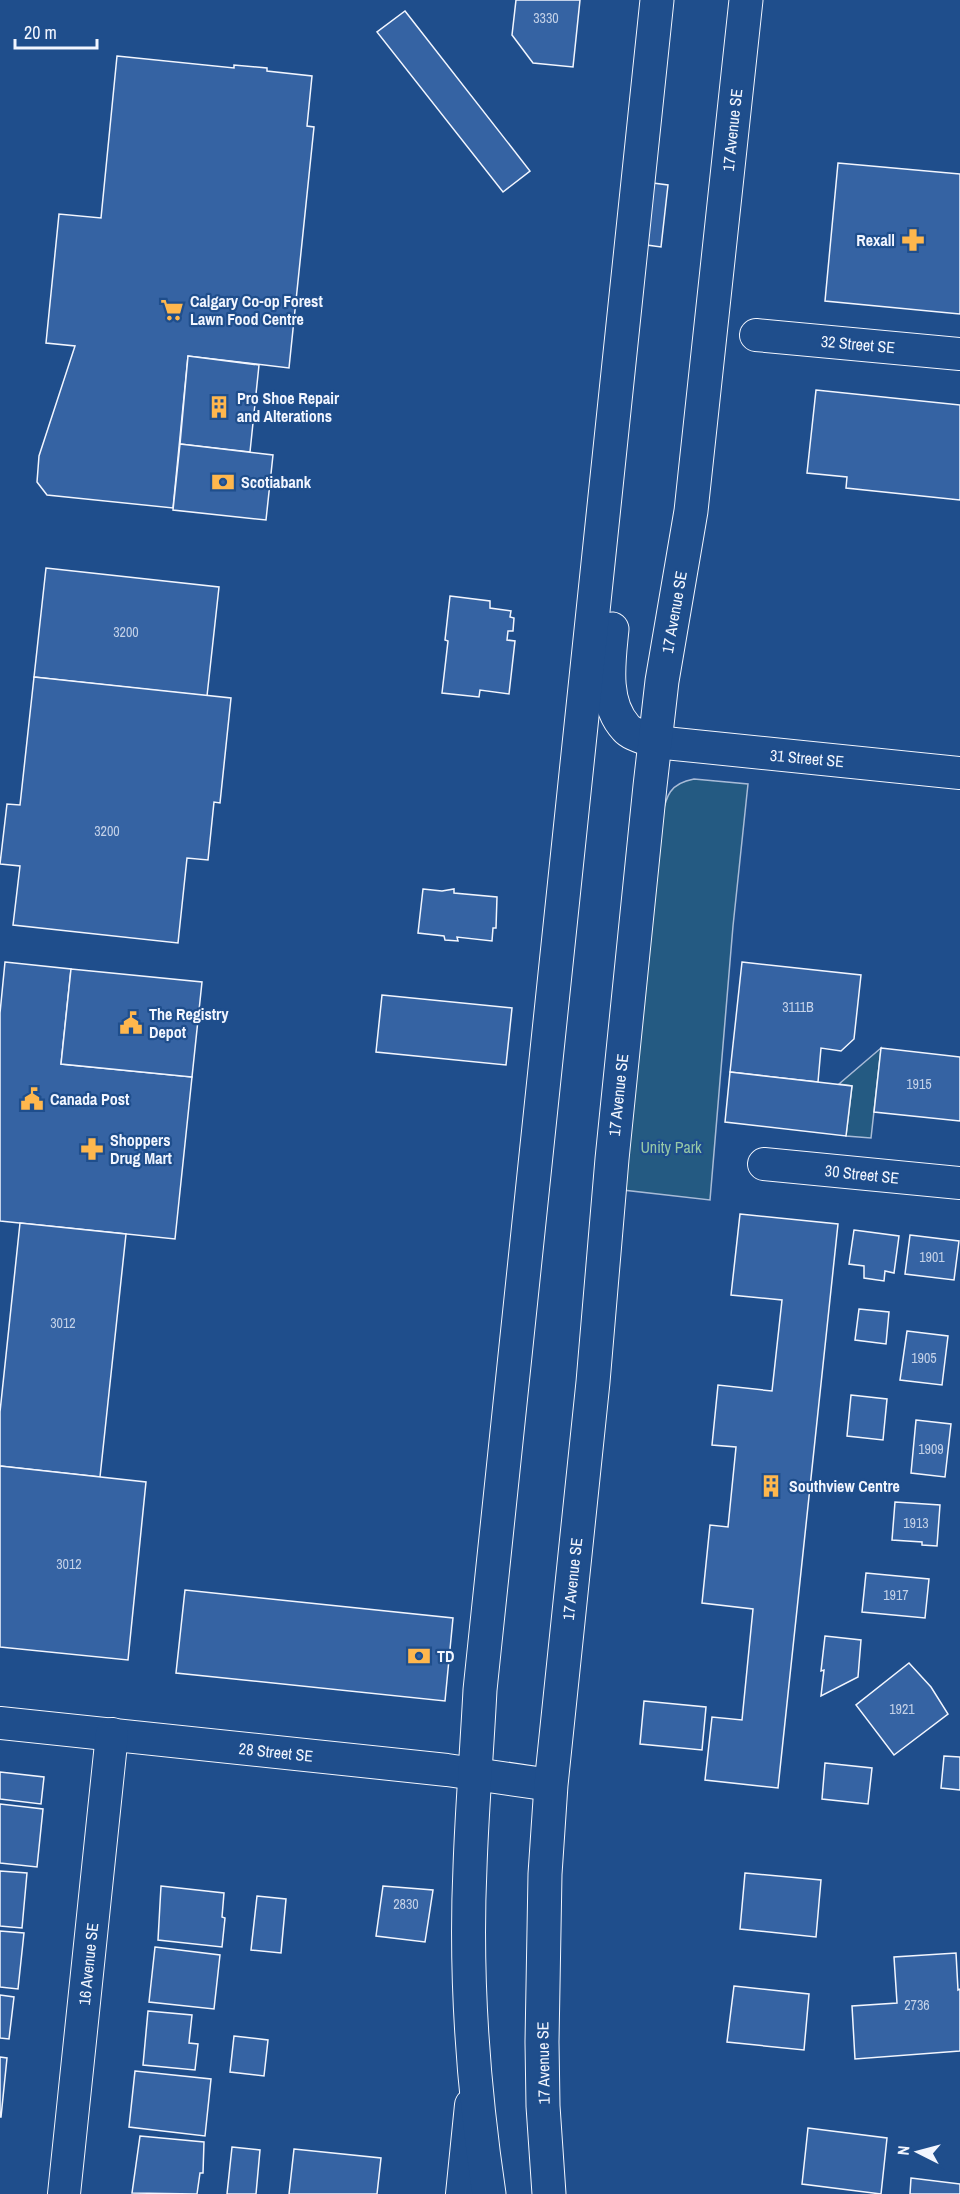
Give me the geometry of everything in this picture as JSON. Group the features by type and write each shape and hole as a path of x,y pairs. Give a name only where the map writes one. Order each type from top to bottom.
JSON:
{"main road":[{"path":"489,2194 475,2075 469,1938 470,1868 480,1690 657,0"},
{"name":"17 Avenue SE","path":"549,2194 543,2106 542,2042 545,1874 551,1785 593,1382 612,1160 655,742 667,652 691,511 746,0"},
{"path":"606,479 621,524 608,685 615,709 626,729 655,742"}],"street":[{"name":"32 Street SE","path":"756,335 960,354"},
{"name":"31 Street SE","path":"655,742 960,773"},
{"name":"30 Street SE","path":"764,1164 960,1183"},
{"name":"28 Street SE","path":"0,1723 475,1774 551,1785"},
{"name":"16 Avenue SE","path":"64,2194 112,1734"},
{"path":"462,2194 475,2075"}],"green space":[{"name":"Unity Park","path":"694,779 748,784 733,926 710,1200 623,1190 660,824 669,794 678,785"},
{"path":"881,1048 871,1138 846,1136 852,1086 839,1084"}],"building":[{"path":"516,0 580,0 573,67 533,63 512,35"},
{"path":"405,11 530,171 503,192 377,32"},
{"name":"Calgary Co-op Forest Lawn Food Centre","path":"117,56 234,68 234,65 267,68 267,71 312,76 307,126 314,127 289,368 188,356 173,508 47,495 37,482 39,456 75,346 46,343 59,214 101,218"},
{"path":"838,163 960,174 960,314 825,301"},
{"path":"653,183 668,185 661,247 647,245"},
{"name":"Pro Shoe Repair and Alterations","path":"188,356 259,365 250,452 180,444"},
{"path":"816,390 960,405 960,500 846,488 847,477 807,473"},
{"name":"Scotiabank","path":"180,444 273,455 266,520 173,510"},
{"path":"46,568 219,587 207,696 34,677"},
{"path":"450,596 490,601 490,608 511,611 510,617 514,618 513,631 508,631 507,640 515,641 509,694 480,690 479,697 442,693"},
{"path":"34,677 231,698 220,803 214,802 208,860 187,858 178,943 13,925 20,866 0,864 7,804 20,805"},
{"path":"423,889 442,891 454,889 454,893 497,897 496,928 493,928 492,941 457,937 458,941 445,940 444,936 418,933"},
{"name":"Shoppers Drug Mart","path":"5,962 71,969 61,1064 192,1077 175,1239 0,1221 0,1013"},
{"path":"742,962 861,975 854,1039 841,1051 821,1048 818,1082 730,1072"},
{"name":"The Registry Depot","path":"71,969 202,982 192,1077 61,1064"},
{"path":"382,995 512,1008 506,1065 376,1052"},
{"path":"881,1048 960,1057 960,1121 874,1112"},
{"path":"730,1072 852,1086 846,1136 725,1122"},
{"name":"Southview Centre","path":"740,1214 838,1224 778,1788 705,1780 712,1717 742,1720 753,1609 702,1603 710,1525 728,1527 736,1447 712,1445 718,1385 772,1391 782,1300 731,1295"},
{"path":"20,1223 126,1234 100,1477 0,1466 0,1412"},
{"path":"854,1230 899,1236 894,1273 885,1271 884,1281 864,1278 864,1266 849,1264"},
{"path":"910,1235 959,1241 954,1280 905,1274"},
{"path":"859,1309 889,1312 886,1344 855,1340"},
{"path":"907,1331 948,1336 942,1385 900,1380"},
{"path":"851,1395 887,1399 883,1440 847,1436"},
{"path":"916,1420 951,1424 945,1477 911,1473"},
{"path":"0,1466 146,1482 128,1660 0,1647"},
{"path":"895,1502 940,1505 937,1546 922,1545 922,1542 892,1540"},
{"path":"866,1573 929,1579 925,1618 862,1612"},
{"path":"185,1590 453,1618 445,1701 176,1673"},
{"path":"825,1636 861,1640 858,1677 821,1696 824,1670 821,1671"},
{"path":"909,1663 931,1687 948,1714 894,1755 856,1705"},
{"path":"644,1701 706,1707 702,1750 640,1744"},
{"path":"944,1756 960,1757 960,1790 941,1788"},
{"path":"825,1763 872,1768 868,1804 822,1799"},
{"path":"0,1772 44,1777 41,1804 0,1799"},
{"path":"0,1804 43,1809 37,1867 0,1863"},
{"path":"0,1871 27,1873 22,1928 0,1926"},
{"path":"745,1873 821,1880 816,1937 740,1929"},
{"path":"161,1886 224,1893 222,1917 225,1918 222,1947 158,1940"},
{"path":"383,1886 433,1890 425,1942 376,1936"},
{"path":"257,1896 286,1899 281,1953 251,1950"},
{"path":"0,1931 24,1933 18,1989 0,1987"},
{"path":"155,1947 220,1955 214,2009 149,2002"},
{"path":"956,1953 958,1990 960,1989 960,2051 855,2059 852,2006 897,2003 894,1957"},
{"path":"734,1986 809,1994 804,2050 727,2042"},
{"path":"0,1995 14,1997 9,2039 0,2038"},
{"path":"148,2011 192,2015 189,2043 198,2044 195,2070 143,2065"},
{"path":"234,2036 268,2040 264,2076 230,2072"},
{"path":"0,2057 7,2058 1,2117 0,2117"},
{"path":"135,2071 211,2079 205,2136 129,2127"},
{"path":"808,2128 887,2138 881,2194 802,2184"},
{"path":"140,2136 204,2142 203,2173 200,2173 197,2194 132,2193"},
{"path":"232,2147 260,2150 256,2194 227,2194"},
{"path":"294,2149 381,2158 377,2194 289,2194"},
{"path":"911,2178 960,2184 960,2194 910,2194"}],"place":[{"name":"Rexall","path":"913,240"},
{"name":"Calgary Co-op Forest Lawn Food Centre","path":"172,310"},
{"name":"Pro Shoe Repair and Alterations","path":"219,407"},
{"name":"Scotiabank","path":"223,482"},
{"name":"The Registry Depot","path":"131,1023"},
{"name":"Canada Post","path":"32,1099"},
{"name":"Shoppers Drug Mart","path":"92,1149"},
{"name":"Southview Centre","path":"771,1486"},
{"name":"TD","path":"419,1656"}]}
